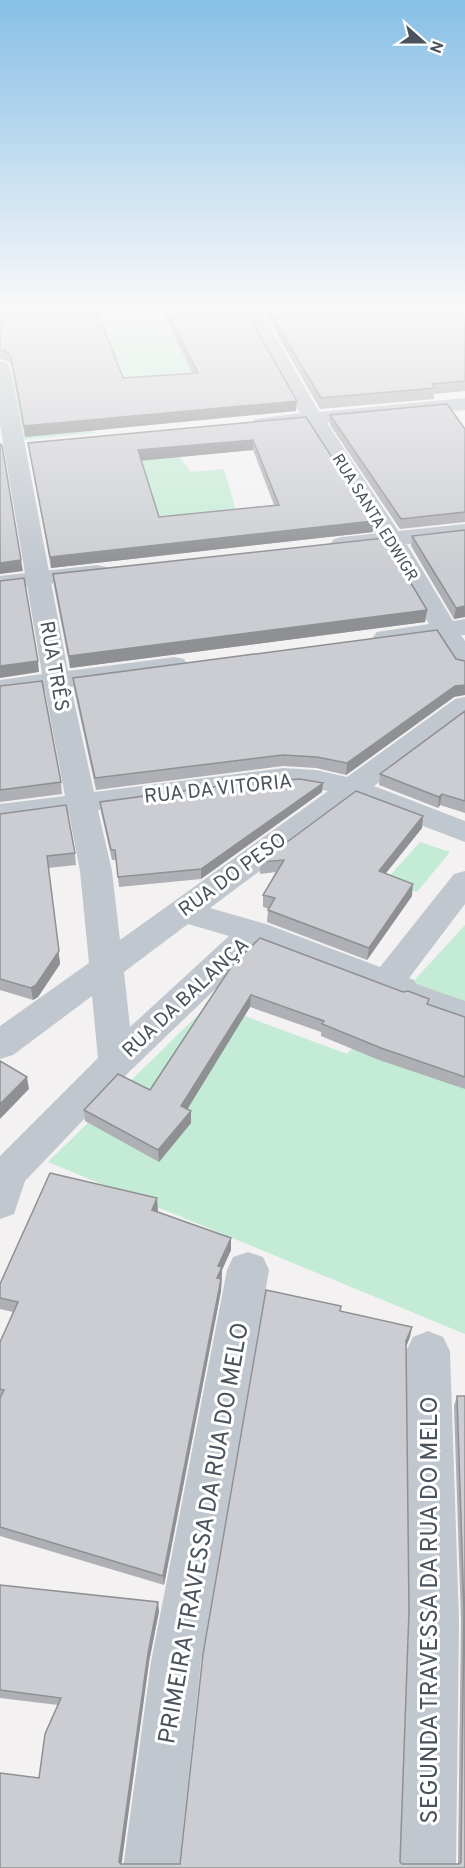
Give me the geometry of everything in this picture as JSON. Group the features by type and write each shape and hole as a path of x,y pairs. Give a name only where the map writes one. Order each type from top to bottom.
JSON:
{"street":[{"name":"RUA TRÊS","path":"6,395 56,680 96,871 106,966"},
{"name":"RUA SANTA EDWIGR","path":"301,395 391,538 455,628 465,663"},
{"path":"244,424 465,404"},
{"path":"320,546 465,531"},
{"path":"0,583 122,569"},
{"path":"365,639 455,628"},
{"path":"0,688 193,662"},
{"name":"RUA DO PESO","path":"0,1045 465,705"},
{"name":"RUA DA VITORIA","path":"0,814 250,780 314,779 350,789 465,832"},
{"path":"394,986 465,882"},
{"name":"RUA DA BALANÇA","path":"181,911 254,932 394,986"},
{"name":"RUA DA BALANÇA","path":"3,1181 116,1062 254,932"},
{"name":"RUA DA BALANÇA","path":"106,966 116,1062"},
{"name":"PRIMEIRA TRAVESSA DA RUA DO MELO","path":"151,1868 176,1662 248,1270"},
{"name":"SEGUNDA TRAVESSA DA RUA DO MELO","path":"428,1351 434,1620 428,1868"}],"lane":[{"path":"394,986 465,1011"}],"green space":[{"path":"15,395 142,395 85,406 94,433 23,440"},
{"path":"177,454 191,472 224,469 236,511 122,519 138,458"},
{"path":"420,842 450,852 417,892 386,880"},
{"path":"465,925 465,1334 48,1162 210,1003 347,1054"}],"building":[{"path":"18,395 294,395 297,401 24,426"},
{"path":"319,395 353,395 321,398"},
{"path":"447,404 465,429 465,512 401,519 330,415"},
{"path":"306,417 373,521 50,557 28,443","holes":["253,440 279,505 159,517 138,450"]},
{"path":"0,444 21,560 0,563"},
{"path":"465,530 465,606 456,608 412,536"},
{"path":"384,538 427,610 69,656 53,574"},
{"path":"24,578 38,661 0,666 0,581"},
{"path":"437,630 456,659 465,661 465,685 455,686 347,763 317,757 283,755 95,778 73,678"},
{"path":"42,681 61,782 0,790 0,686"},
{"path":"465,711 465,801 442,794 439,797 380,774"},
{"path":"300,779 323,783 201,869 118,877 115,850 111,850 100,802 250,782"},
{"path":"356,791 423,816 379,871 413,884 369,948 268,910 275,898 263,895 284,860 260,862"},
{"path":"66,805 75,853 47,856 59,951 36,985 31,988 0,979 0,814"},
{"path":"260,938 403,992 408,991 429,999 427,1004 465,1017 465,1077 381,1048 322,1024 324,1021 251,995 181,1106 191,1111 158,1150 84,1110 118,1074 150,1090 233,964"},
{"path":"0,1061 27,1077 0,1104"},
{"path":"50,1173 157,1198 152,1210 231,1238 218,1266 222,1267 217,1278 221,1279 163,1576 0,1527 0,1398 4,1390 0,1389 0,1342 18,1302 0,1298 0,1284"},
{"path":"266,1290 341,1306 340,1311 412,1327 406,1341 409,1611 400,1862 402,1864 459,1864 461,1862 464,1611 457,1396 465,1396 465,1868 0,1868 0,1773 39,1778 45,1734 61,1698 0,1690 0,1585 158,1602 148,1653 119,1862 121,1864 180,1864 203,1654"}]}
